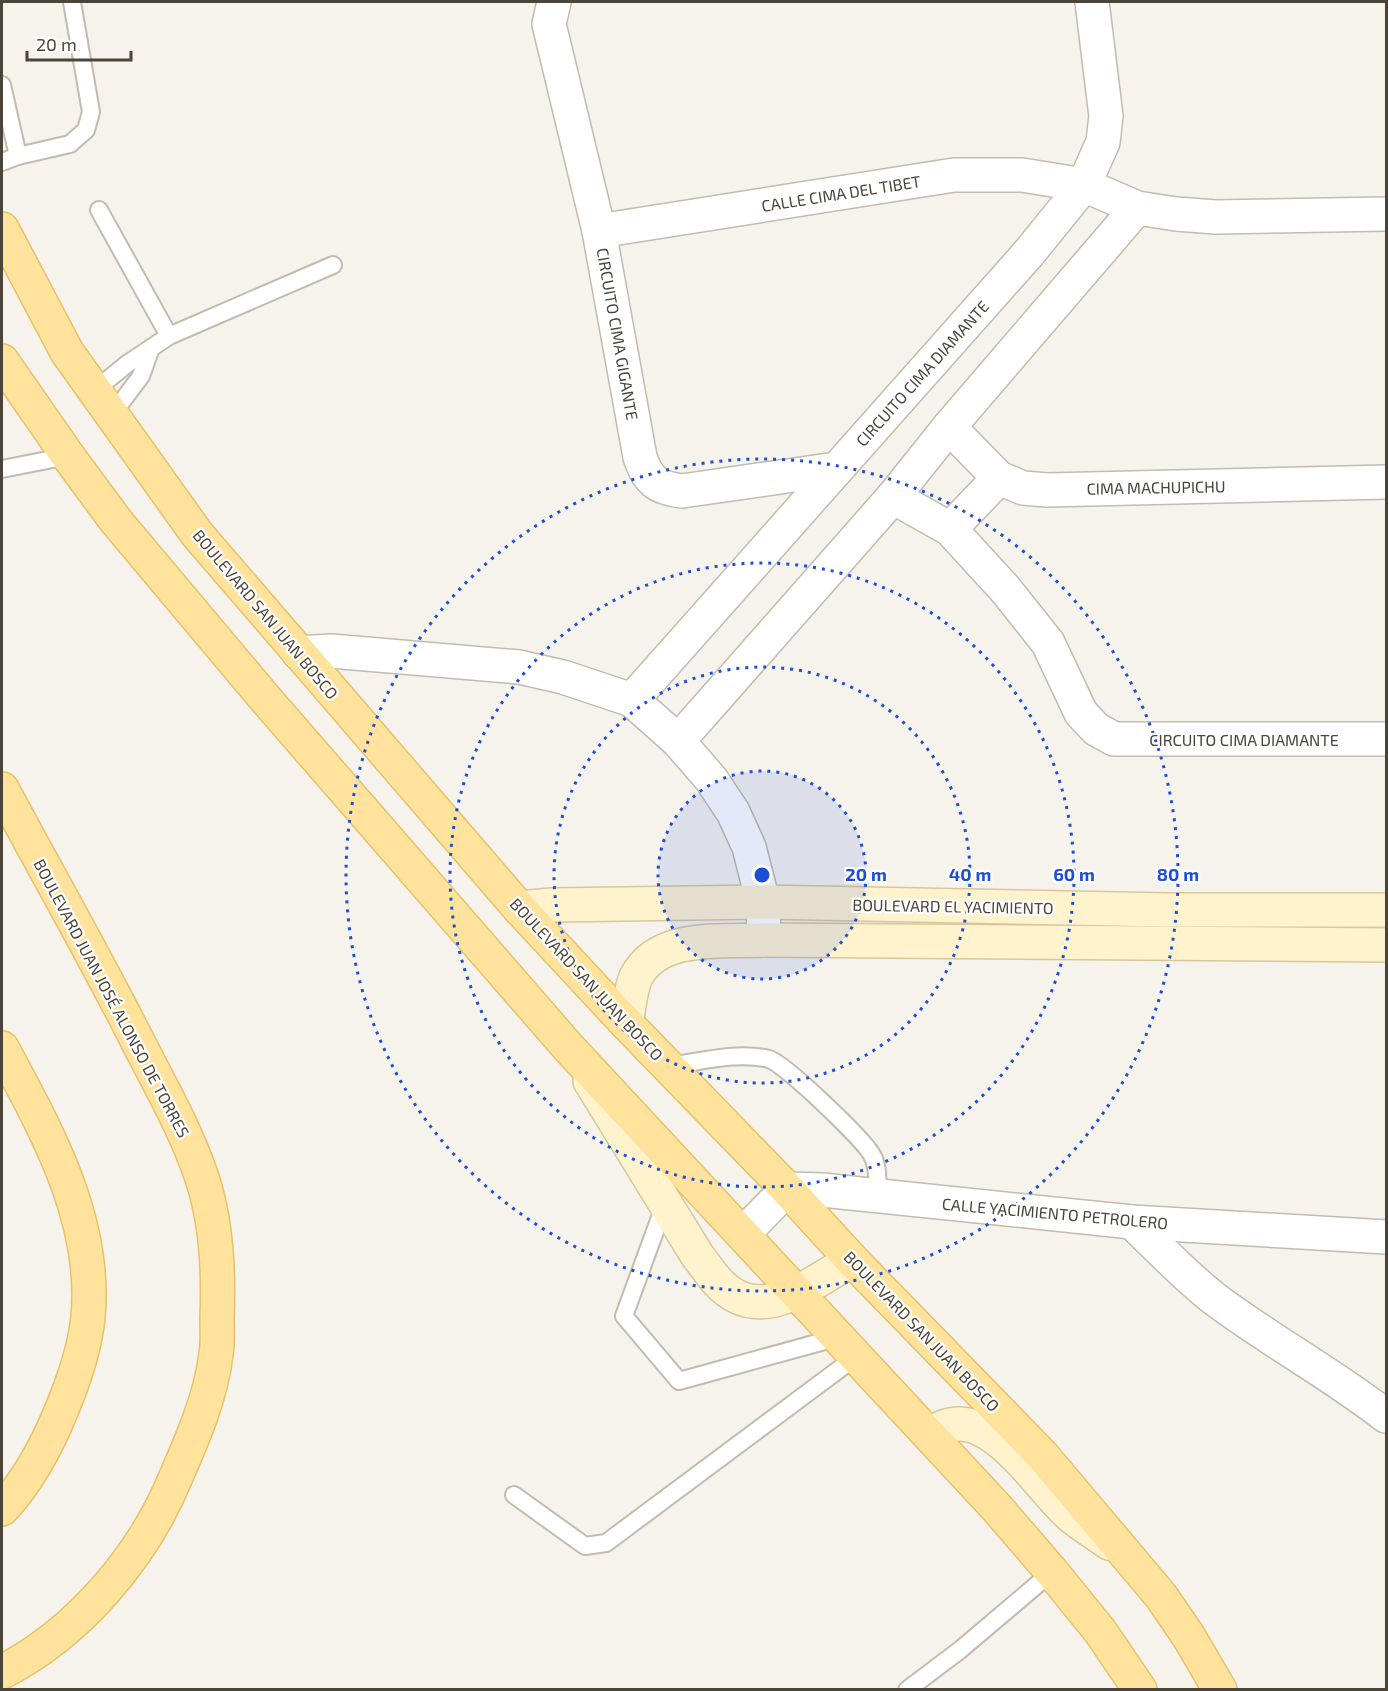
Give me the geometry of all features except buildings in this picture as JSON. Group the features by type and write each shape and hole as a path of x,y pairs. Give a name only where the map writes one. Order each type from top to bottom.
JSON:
{"main road":[{"name":"BOULEVARD SAN JUAN BOSCO","path":"2,230 67,352 197,534 519,908 852,1260 1042,1455 1161,1596 1220,1689"},
{"path":"2,361 116,521 263,696 568,1047 930,1435 1053,1572 1100,1631 1140,1689"},
{"name":"BOULEVARD JUAN JOSÉ ALONSO DE TORRES","path":"2,789 174,1112 202,1178 212,1222 218,1266 216,1354 206,1397 172,1488 150,1531 119,1574 84,1612 48,1641 2,1672"},
{"path":"2,1048 44,1126 68,1183 83,1242 88,1293 88,1317 70,1391 38,1462 2,1509"}],"street":[{"name":"CIRCUITO CIMA GIGANTE","path":"554,2 549,24 599,231 640,457 645,470 652,480 665,489 682,491 836,469"},
{"name":"CIRCUITO CIMA DIAMANTE","path":"632,700 1028,254 1084,184 1103,142 1106,116 1092,2"},
{"name":"CALLE CIMA DEL TIBET","path":"599,231 954,175 1022,175 1084,184 1137,208 1216,218 1386,214"},
{"path":"678,741 893,497 949,427 1137,208"},
{"name":"CIMA MACHUPICHU","path":"949,427 999,478 1023,488 1047,490 1386,482"},
{"path":"950,529 999,478"},
{"name":"CIRCUITO CIMA DIAMANTE","path":"893,497 950,529 1005,589 1048,643 1081,713 1096,729 1114,739 1386,739"},
{"path":"299,653 332,651 519,667 563,677 632,700 678,741 711,779 733,812 749,847 763,902 764,940"},
{"name":"BOULEVARD EL YACIMIENTO","path":"519,908 564,905 763,902 1168,910 1386,910"},
{"path":"626,1023 636,978 652,958 668,948 688,943 764,940 1386,945"},
{"path":"568,1047 697,1255 718,1282 732,1293 759,1304 773,1302 797,1292 852,1260"},
{"path":"743,1234 787,1189"},
{"name":"CALLE YACIMIENTO PETROLERO","path":"787,1189 822,1190 1132,1222 1386,1237"},
{"path":"1132,1222 1213,1298 1353,1390 1386,1416"},
{"path":"930,1435 940,1427 951,1425 977,1428 1000,1440 1071,1516 1125,1555"}],"lane":[{"path":"2,162 70,144 86,130 91,112 72,2"},
{"path":"2,85 18,156"},
{"path":"99,210 169,336"},
{"path":"103,403 127,364 169,336 333,265"},
{"path":"103,403 141,376 151,348"},
{"path":"2,469 68,456"},
{"path":"668,1066 736,1057 754,1057 771,1060 788,1070 865,1145 876,1165 878,1196"},
{"path":"665,1203 624,1316 679,1381 848,1347"},
{"path":"514,1496 585,1546 606,1543 848,1347"},
{"path":"907,1689 960,1650 1053,1572"}]}
